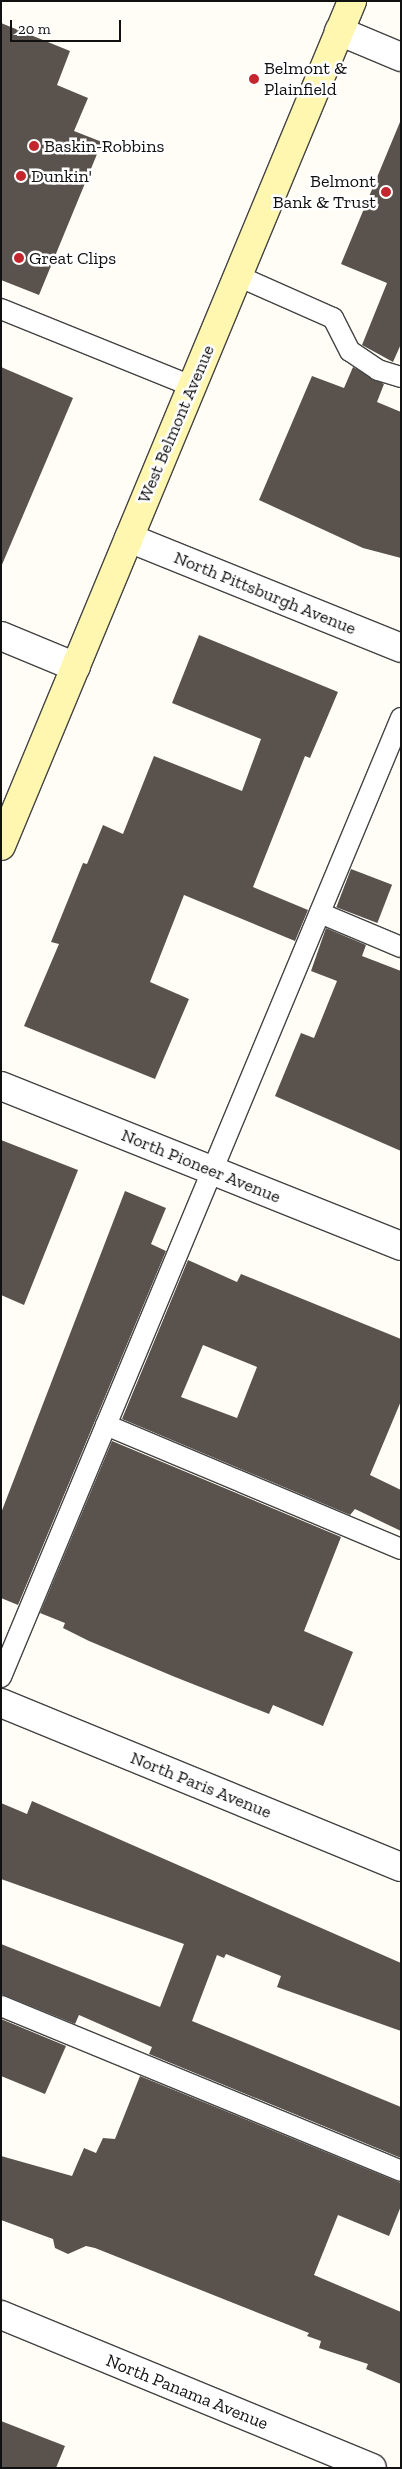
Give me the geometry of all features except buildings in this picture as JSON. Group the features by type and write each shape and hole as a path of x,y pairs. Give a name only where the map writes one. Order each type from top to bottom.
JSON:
{"main road":[{"name":"West Belmont Avenue","path":"1,846 352,1"}],"street":[{"path":"340,31 401,57"},
{"name":"North Pittsburgh Avenue","path":"129,538 401,648"},
{"path":"1,636 76,666"},
{"name":"North Pioneer Avenue","path":"1,1086 401,1246"},
{"name":"North Paris Avenue","path":"1,1703 401,1867"},
{"name":"North Panama Avenue","path":"1,2316 372,2468"}],"lane":[{"path":"238,276 333,318 350,351 378,370 401,377"},
{"path":"1,309 192,386"},
{"path":"1,1677 401,718"},
{"path":"320,913 401,947"},
{"path":"106,1426 401,1549"},
{"path":"1,2006 401,2171"}],"place":[{"name":"Belmont & Plainfield","path":"254,79"},
{"name":"Baskin-Robbins","path":"34,146"},
{"name":"Dunkin'","path":"21,176"},
{"name":"Belmont Bank & Trust","path":"386,192"},
{"name":"Great Clips","path":"19,258"}]}
